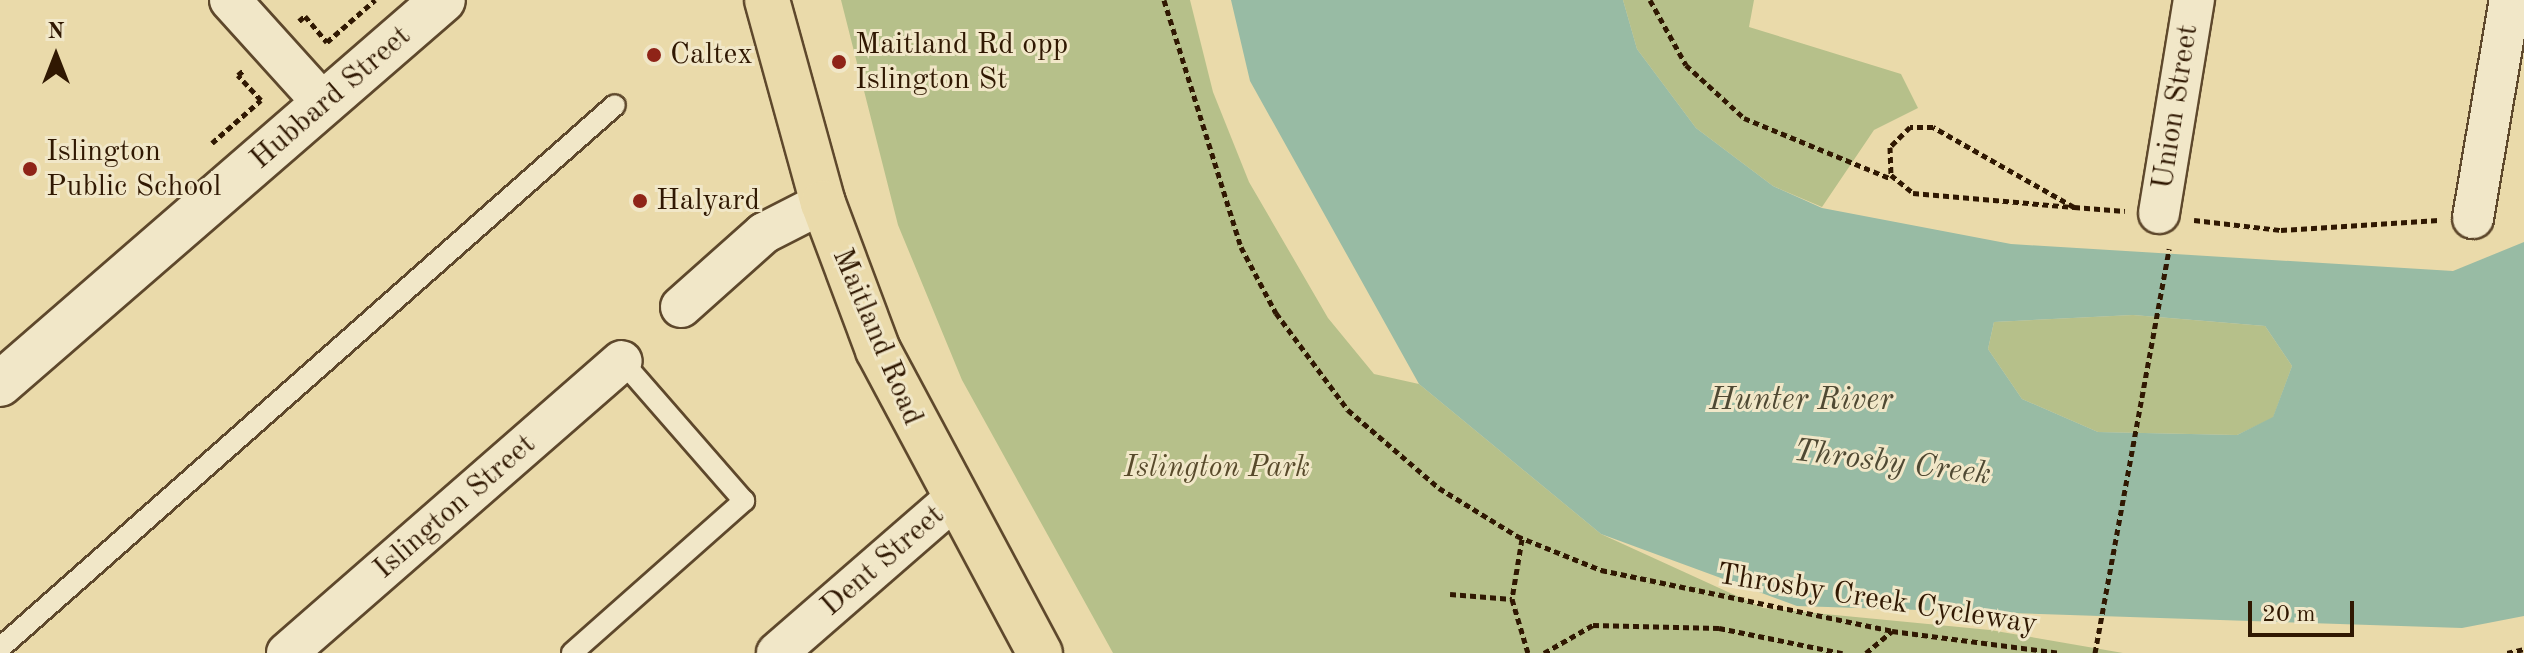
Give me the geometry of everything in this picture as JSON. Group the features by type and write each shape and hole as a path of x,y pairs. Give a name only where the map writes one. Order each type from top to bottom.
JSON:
{"main road":[{"name":"Maitland Road","path":"767,0 823,203 878,350 953,500 1040,653"}],"street":[{"path":"230,0 324,104"},
{"name":"Hubbard Street","path":"0,384 443,0"},
{"name":"Union Street","path":"2164,227 2194,0"},
{"path":"2473,218 2510,0"},
{"path":"681,307 764,233 823,203"},
{"name":"Islington Street","path":"287,653 622,361"},
{"name":"Dent Street","path":"777,653 953,500"}],"lane":[{"path":"0,648 615,105"},
{"path":"572,653 744,501 622,361"}],"path":[{"path":"305,16 327,42 375,0"},
{"name":"Throsby Creek Cycleway","path":"1164,0 1241,247 1298,347 1348,410 1407,465 1522,539 1601,570 1892,631 2025,645 2061,653"},
{"path":"1650,0 1686,65 1744,118 1894,180 1913,193 2074,207 2164,227 2281,230 2473,218"},
{"path":"238,75 261,100"},
{"path":"1894,180 1887,159 1892,142 1910,127 1927,125 2074,207"},
{"path":"2095,653 2164,227"},
{"path":"1522,539 1512,599 1528,653"},
{"path":"1450,594 1512,599"},
{"path":"1544,653 1593,625 1719,628 1842,653"},
{"path":"1866,653 1892,631"},
{"path":"2025,645 2030,653"},
{"path":"2507,653 2524,649"}],"green space":[{"name":"Islington Park","path":"841,0 1190,0 1213,92 1249,182 1328,318 1374,374 1419,384 1601,534 1763,608 1990,630 2123,653 1113,653 962,380 898,225"},
{"path":"1623,0 1754,0 1749,27 1901,74 1918,108 1874,130 1822,207 1773,186 1696,128 1637,49"},
{"path":"2133,315 2265,326 2292,366 2273,418 2237,435 2098,432 2022,399 1988,349 1994,322"}],"water":[{"name":"Hunter River","path":"1231,0 1623,0 1637,49 1696,128 1773,186 1822,208 2011,244 2453,271 2524,242 2524,616 2462,628 1797,606 1601,534 1419,384 1250,81","holes":["2133,315 2265,326 2292,366 2273,417 2237,435 2098,432 2022,399 1988,349 1994,322"]}],"place":[{"name":"Caltex","path":"654,55"},
{"name":"Maitland Rd opp Islington St","path":"839,62"},
{"name":"Islington Public School","path":"30,169"},
{"name":"Halyard","path":"640,201"}],"water label":[{"name":"Throsby Creek","path":"1892,464"}]}
